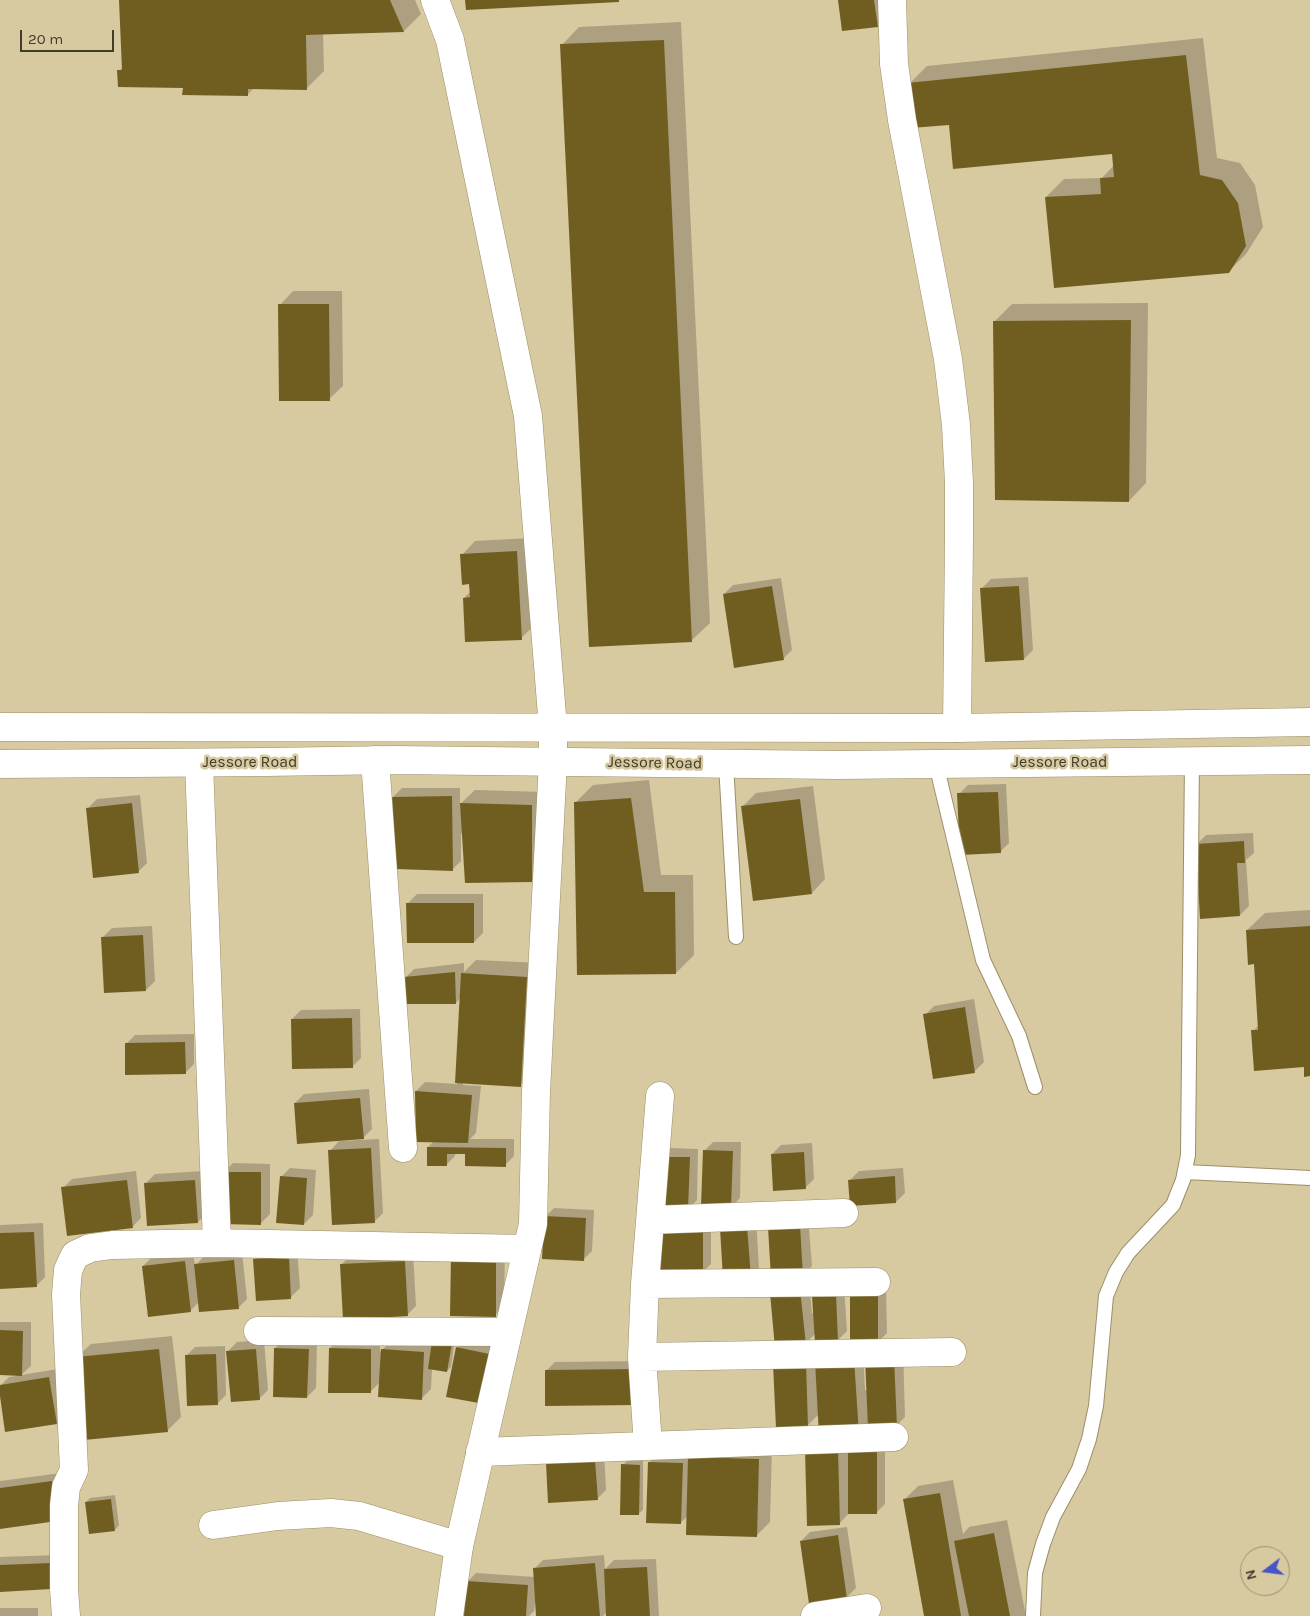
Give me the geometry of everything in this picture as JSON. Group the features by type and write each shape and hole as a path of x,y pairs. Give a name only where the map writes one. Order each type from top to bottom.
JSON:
{"main road":[{"path":"435,0 450,40 528,416 553,728 553,761 536,1092 533,1224 459,1546 449,1616"},
{"path":"892,0 894,64 902,120 948,359 956,425 959,483 957,728"},
{"name":"Jessore Road","path":"0,727 957,728 1310,722"},
{"path":"375,760 404,1148"},
{"name":"Jessore Road","path":"0,764 375,760 839,765 1310,760"},
{"path":"199,762 217,1243"},
{"path":"648,1446 642,1356 645,1284 660,1096"},
{"path":"650,1220 844,1214"},
{"path":"66,1616 64,1589 64,1505 66,1487 74,1470 66,1294 68,1270 75,1254 90,1248 112,1245 217,1243 527,1249"},
{"path":"645,1284 876,1282"},
{"path":"258,1331 508,1332"},
{"path":"642,1356 952,1352"},
{"path":"480,1452 894,1437"},
{"path":"213,1525 252,1518 332,1513 359,1516 459,1546"},
{"path":"815,1616 867,1608"}],"lane":[{"path":"1033,1616 1035,1573 1043,1544 1053,1517 1080,1469 1096,1406 1106,1296 1116,1272 1128,1253 1174,1205 1185,1172 1188,1155 1192,761"},
{"path":"726,764 736,937"},
{"path":"936,764 983,960 1019,1036 1035,1087"},
{"path":"1185,1172 1310,1178"}],"building":[{"path":"119,0 390,0 404,32 306,35 307,90 248,89 248,96 182,95 183,88 118,87 117,70 122,70"},
{"path":"465,0 619,0 619,2 466,10"},
{"path":"838,0 874,0 878,27 842,31"},
{"path":"664,40 692,642 589,647 560,44"},
{"path":"1186,55 1200,175 1222,180 1238,203 1246,246 1229,273 1054,288 1045,197 1101,194 1100,178 1114,177 1112,154 953,169 949,125 911,128 907,83"},
{"path":"278,304 329,304 330,401 279,401"},
{"path":"1131,320 1129,502 995,500 993,321"},
{"path":"517,551 522,640 465,642 463,598 470,597 469,584 462,585 460,554"},
{"path":"772,586 784,660 734,668 723,594"},
{"path":"1019,586 1024,660 985,662 980,588"},
{"path":"998,792 1001,853 960,855 957,793"},
{"path":"452,796 453,871 396,869 392,797"},
{"path":"631,798 644,892 675,892 676,974 577,975 574,802"},
{"path":"800,799 812,894 753,901 741,806"},
{"path":"132,803 139,873 93,878 86,808"},
{"path":"460,803 532,805 532,882 465,883"},
{"path":"1244,841 1245,863 1237,863 1240,916 1200,919 1196,844"},
{"path":"406,903 474,903 474,943 407,943"},
{"path":"1310,926 1310,1076 1304,1077 1304,1067 1254,1071 1251,1030 1258,1030 1254,964 1248,965 1246,930"},
{"path":"143,935 146,991 104,993 101,937"},
{"path":"455,972 456,1004 406,1004 404,977"},
{"path":"461,973 527,977 521,1087 455,1083"},
{"path":"965,1007 975,1073 933,1079 923,1014"},
{"path":"352,1018 353,1068 292,1069 291,1019"},
{"path":"185,1042 186,1074 125,1075 125,1043"},
{"path":"415,1091 472,1095 468,1143 416,1142"},
{"path":"360,1098 364,1139 297,1144 294,1103"},
{"path":"427,1147 506,1148 506,1167 465,1166 465,1154 447,1154 447,1166 427,1166"},
{"path":"371,1148 375,1223 332,1225 328,1150"},
{"path":"703,1150 733,1151 731,1208 701,1207"},
{"path":"804,1152 806,1189 773,1191 771,1154"},
{"path":"660,1157 690,1157 688,1210 658,1209"},
{"path":"222,1172 261,1172 261,1225 223,1224"},
{"path":"280,1176 307,1178 304,1225 276,1223"},
{"path":"895,1176 896,1203 850,1206 848,1180"},
{"path":"127,1180 133,1228 67,1236 61,1187"},
{"path":"195,1180 198,1223 147,1226 144,1183"},
{"path":"544,1216 586,1218 584,1261 542,1259"},
{"path":"800,1225 803,1276 771,1278 768,1227"},
{"path":"747,1226 751,1278 723,1279 720,1228"},
{"path":"34,1232 37,1287 0,1289 0,1233"},
{"path":"703,1232 703,1274 653,1274 653,1233"},
{"path":"451,1254 496,1255 496,1317 450,1316"},
{"path":"289,1257 291,1299 256,1301 253,1259"},
{"path":"234,1260 239,1309 199,1312 194,1264"},
{"path":"185,1261 191,1312 148,1317 142,1266"},
{"path":"405,1261 408,1316 343,1320 340,1264"},
{"path":"800,1289 806,1345 775,1348 770,1293"},
{"path":"836,1294 838,1341 815,1343 812,1296"},
{"path":"878,1294 878,1344 850,1344 850,1295"},
{"path":"0,1330 23,1331 22,1376 0,1375"},
{"path":"432,1341 452,1343 447,1372 428,1369"},
{"path":"456,1347 494,1355 484,1404 446,1397"},
{"path":"274,1348 309,1349 307,1398 273,1397"},
{"path":"329,1348 371,1349 371,1393 328,1393"},
{"path":"159,1349 168,1432 84,1440 76,1357"},
{"path":"256,1349 260,1400 231,1402 226,1351"},
{"path":"381,1349 424,1352 422,1400 378,1397"},
{"path":"216,1354 218,1405 187,1406 185,1355"},
{"path":"894,1357 897,1427 868,1428 865,1358"},
{"path":"854,1359 859,1434 819,1436 815,1361"},
{"path":"806,1362 808,1427 776,1428 773,1364"},
{"path":"637,1369 637,1405 545,1406 545,1370"},
{"path":"49,1377 57,1424 5,1432 0,1385"},
{"path":"848,1446 877,1446 877,1514 848,1514"},
{"path":"838,1449 840,1525 807,1526 805,1450"},
{"path":"688,1457 759,1459 757,1537 686,1535"},
{"path":"595,1460 598,1500 548,1503 546,1463"},
{"path":"648,1462 683,1463 681,1524 646,1523"},
{"path":"621,1464 640,1465 639,1515 620,1515"},
{"path":"52,1481 57,1521 0,1529 0,1488"},
{"path":"940,1493 961,1616 924,1616 903,1499"},
{"path":"111,1499 115,1531 89,1534 85,1502"},
{"path":"994,1533 1010,1616 969,1616 954,1541"},
{"path":"838,1535 847,1599 809,1604 800,1541"},
{"path":"50,1563 51,1589 0,1592 0,1565"},
{"path":"595,1563 600,1616 536,1616 533,1568"},
{"path":"647,1567 650,1616 606,1616 604,1569"},
{"path":"466,1581 528,1585 526,1616 464,1616"}]}
